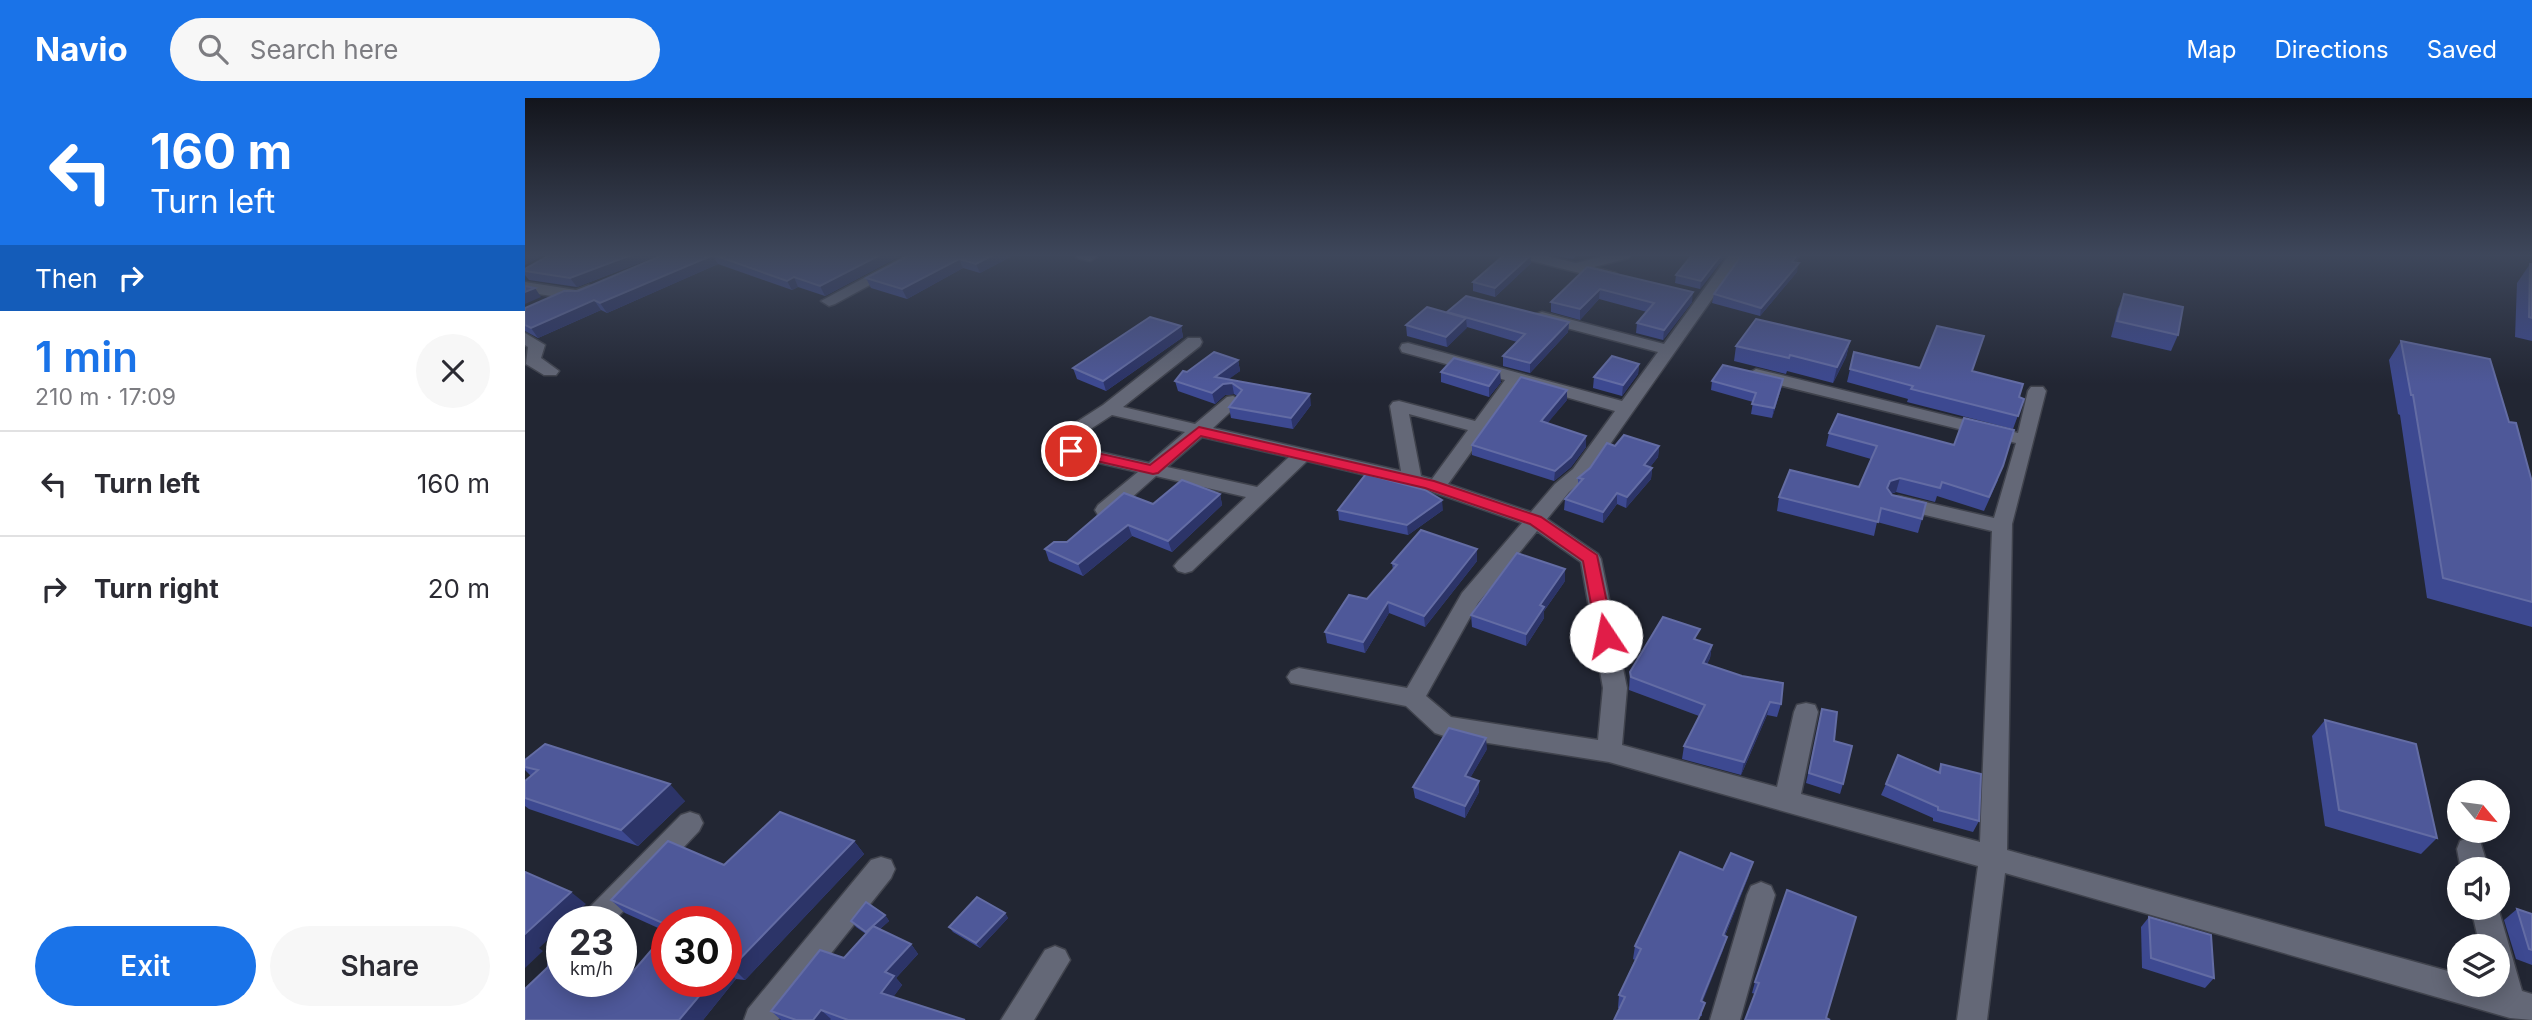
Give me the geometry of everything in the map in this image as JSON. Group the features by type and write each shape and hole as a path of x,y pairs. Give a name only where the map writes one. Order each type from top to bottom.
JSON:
{"street":[{"path":"536,308 558,298"},
{"path":"829,302 837,298"},
{"path":"1413,698 1470,598 1562,488 1580,473 1669,350 1698,298"},
{"path":"1520,312 1669,350"},
{"path":"525,338 537,345 532,360 550,371"},
{"path":"1194,342 1081,428 1071,451 1261,494"},
{"path":"1408,348 1626,408"},
{"path":"1739,370 2026,440"},
{"path":"1436,486 1517,376"},
{"path":"1972,1020 1993,858 2002,527 2026,440 2036,391"},
{"path":"1093,520 1233,401"},
{"path":"1412,480 1399,406 1480,428"},
{"path":"1109,409 1436,486 1535,520 1591,559 1615,688 1609,752"},
{"path":"1185,566 1301,456"},
{"path":"1895,501 2002,527"},
{"path":"1300,677 1413,698 1444,726 1609,752 2521,1006"},
{"path":"1787,801 1806,712"},
{"path":"610,906 690,823"},
{"path":"759,1020 881,869"},
{"path":"1724,1020 1761,895"},
{"path":"1016,1020 1055,960"},
{"path":"2510,982 2521,1006"}],"building":[{"path":"548,298 612,298 600,303 594,300 531,328 525,325 525,308"},
{"path":"1464,298 1474,298 1569,322 1530,363 1503,356 1525,334 1447,312"},
{"path":"1555,298 1591,298 1580,309 1551,302"},
{"path":"1635,298 1688,298 1664,330 1637,323 1654,303"},
{"path":"1728,298 1769,298 1761,308"},
{"path":"2123,298 2142,298 2183,307 2178,335 2117,321"},
{"path":"2529,298 2532,298 2532,318 2529,317"},
{"path":"1427,307 1466,318 1446,337 1406,325"},
{"path":"1150,317 1181,326 1103,381 1073,368"},
{"path":"1756,319 1850,341 1837,367 1790,355 1789,358 1736,346"},
{"path":"1937,326 1984,336 1972,371 2023,384 2019,397 2024,399 2018,416 1911,389 1913,386 1850,369 1854,352 1920,368"},
{"path":"2401,341 2490,359 2509,422 2516,423 2532,482 2532,602 2443,578 2413,395"},
{"path":"1214,352 1238,360 1215,377 1310,394 1291,418 1229,407 1242,390 1232,383 1223,384 1212,393 1175,381 1183,371 1187,372"},
{"path":"1612,356 1639,364 1623,385 1594,377"},
{"path":"1454,358 1500,371 1489,386 1441,372"},
{"path":"1723,365 1783,379 1774,408 1752,404 1756,393 1712,381"},
{"path":"1521,377 1567,390 1541,421 1586,436 1571,457 1555,471 1472,445"},
{"path":"1838,414 1954,445 1964,418 2014,430 2003,466 1989,497 1942,482 1940,488 1900,478 1890,481 1887,488 1892,495 1926,503 1922,519 1881,508 1878,522 1779,497 1790,470 1859,487 1877,446 1829,433"},
{"path":"1624,435 1659,446 1644,465 1652,468 1627,497 1617,493 1603,512 1565,499 1583,479 1578,478 1590,468 1607,443 1615,446"},
{"path":"1366,474 1425,490 1442,500 1407,525 1338,510"},
{"path":"1182,480 1220,494 1168,541 1128,525 1078,564 1045,549 1054,542 1067,542 1124,493 1153,504"},
{"path":"1421,530 1477,549 1424,616 1388,602 1363,642 1325,632 1349,595 1367,599 1397,565 1392,563"},
{"path":"1517,553 1565,569 1540,605 1544,607 1526,634 1471,615"},
{"path":"1663,617 1700,629 1694,639 1712,645 1703,663 1742,676 1783,683 1781,704 1770,702 1744,762 1684,746 1705,705 1631,677 1630,672"},
{"path":"1822,709 1837,712 1834,741 1852,746 1843,784 1809,773"},
{"path":"2325,720 2416,744 2437,838 2339,810"},
{"path":"1449,728 1486,738 1465,776 1479,781 1465,806 1413,787"},
{"path":"545,744 670,784 621,830 525,798 525,781 538,770 525,767 525,760"},
{"path":"1898,755 1940,773 1941,764 1981,774 1979,821 1938,810 1938,807 1886,784"},
{"path":"780,812 854,841 742,957 742,906 651,906 651,918 637,912 637,906 624,906 611,900 668,841 724,865"},
{"path":"1680,852 1723,870 1731,853 1753,862 1723,935 1727,937 1701,1001 1705,1003 1698,1020 1614,1020 1625,997 1619,995 1641,949 1635,946"},
{"path":"525,872 571,892 556,906 546,906 546,915 525,934"},
{"path":"1787,890 1856,917 1826,1018 1830,1020 1745,1020 1759,983 1755,982"},
{"path":"977,897 1005,913 976,943 949,927"},
{"path":"866,902 885,915 866,932 851,921"},
{"path":"2517,909 2532,914 2532,950 2529,949"},
{"path":"2149,917 2211,935 2214,978 2151,958"},
{"path":"873,926 911,944 885,972 894,976 881,993 965,1020 848,1020 821,1010 813,1020 796,1020 771,1011 820,950 844,958"},
{"path":"651,951 651,997 698,997 679,1020 525,1020 525,989 546,969 546,997 637,997 637,967"}],"route":[{"path":"1071,451 1153,470 1199,431 1429,484 1535,520 1591,559 1606,636"}]}
